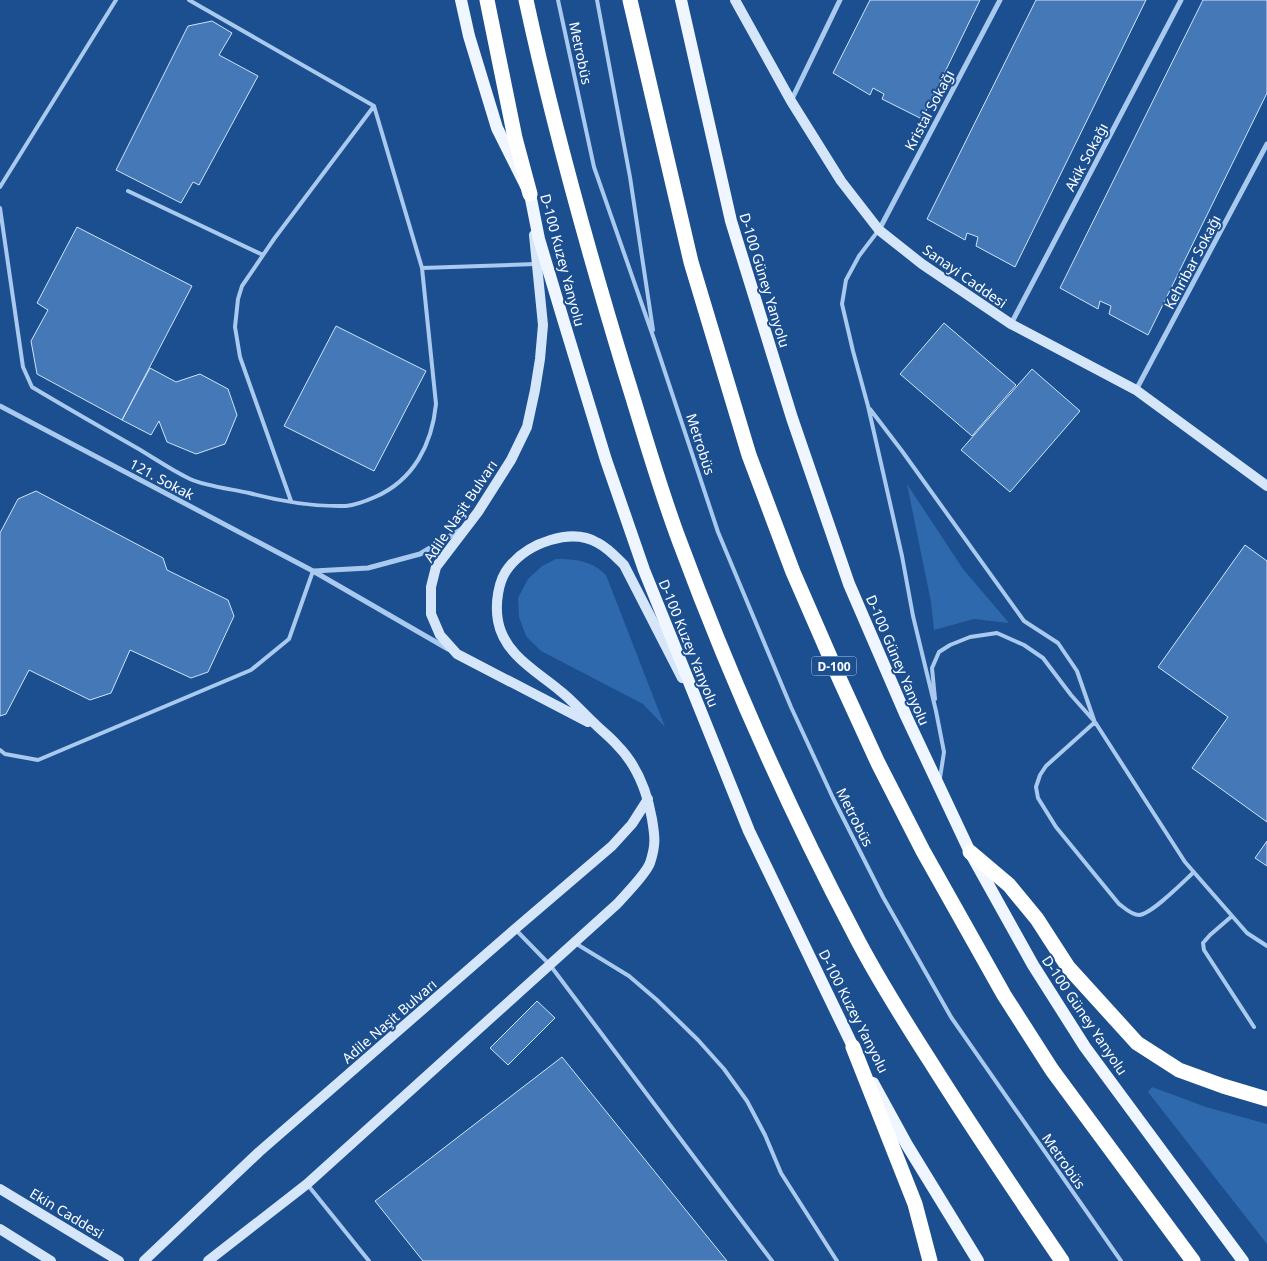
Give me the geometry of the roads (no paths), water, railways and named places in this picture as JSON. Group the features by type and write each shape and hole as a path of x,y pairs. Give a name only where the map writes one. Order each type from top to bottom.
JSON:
{"highway":[{"path":"487,0 515,138 530,194"},
{"path":"526,0 566,170 596,278 669,511 725,660 798,823 855,936 908,1026 972,1128 1062,1261"},
{"name":"D-100","path":"630,0 691,262 746,446 793,572 840,680 878,762 923,851 1004,995 1052,1070 1193,1261"},
{"path":"970,852 1009,885 1037,919 1068,967 1137,1043 1179,1070 1267,1099"},
{"path":"853,1047 915,1204 930,1261"}],"main road":[{"name":"D-100 Kuzey Yanyolu","path":"461,0 469,36 497,128 530,194 540,239 606,460 644,570 749,831 853,1047 907,1145 978,1261"},
{"name":"D-100 Güney Yanyolu","path":"681,0 731,221 792,418 849,584 938,787 970,852 1033,965 1086,1047 1243,1261"},
{"name":"Sanayi Caddesi","path":"735,0 791,102 841,181 879,230 922,264 1011,324 1136,390 1267,486"},
{"name":"Adile Naşit Bulvarı","path":"530,194 542,325 540,359 527,427 511,460 478,512 436,567 430,587 431,614 440,635 457,654 597,727"},
{"name":"Adile Naşit Bulvarı","path":"208,1261 307,1184 617,904 649,865 656,842 648,799 638,772 618,745 560,691 524,664 506,640 498,621 497,601 501,584 509,567 525,553 544,543 563,537 583,538 598,542 610,551 624,566 701,712"},
{"name":"Adile Naşit Bulvarı","path":"144,1261 259,1152 612,846 632,824 648,799"},
{"name":"Ekin Caddesi","path":"0,1189 119,1261"},
{"path":"0,1230 51,1261"}],"street":[{"path":"791,102 840,0"},
{"name":"Kristal Sokağı","path":"879,230 1000,0"},
{"name":"Akik Sokağı","path":"1011,324 1181,0"},
{"name":"Kehribar Sokağı","path":"1136,390 1267,144"},
{"name":"121. Sokak","path":"0,406 314,571 457,654"},
{"path":"314,571 368,568 420,554 466,526"}],"lane":[{"path":"0,187 116,0"},
{"path":"0,208 23,367 32,387 191,479 258,496 348,506 366,502 382,494 411,471 422,456 429,439 434,422 436,404 422,268 374,106 189,0"},
{"name":"Metrobüs","path":"558,0 594,166 718,532 791,707 833,798 883,897 950,1017 1121,1261"},
{"name":"Metrobüs","path":"597,0 630,177 654,339"},
{"path":"291,501 240,357 237,342 236,311 242,286 374,106"},
{"path":"128,191 263,255"},
{"path":"879,230 859,256 846,280 842,304 868,406 902,556 913,616 936,711 944,752 938,787"},
{"path":"422,268 536,264"},
{"path":"868,406 902,450 1024,621 1058,643 1077,671 1095,722"},
{"path":"0,750 5,754 38,760 251,670 290,639 314,571"},
{"path":"936,711 932,668 939,652 950,645 970,637 997,633 1024,645 1043,658 1071,695 1095,722 1185,862 1247,934 1267,946"},
{"path":"1095,722 1046,766 1040,775 1036,787 1038,798 1056,826 1119,904 1132,914 1144,914 1156,906 1194,872"},
{"path":"1232,916 1203,943 1204,950 1254,1027"},
{"path":"515,929 550,965 772,1261"},
{"path":"575,943 629,976 698,1040 724,1069 747,1101 765,1135 781,1173 837,1261"},
{"path":"307,1184 369,1261"}]}
